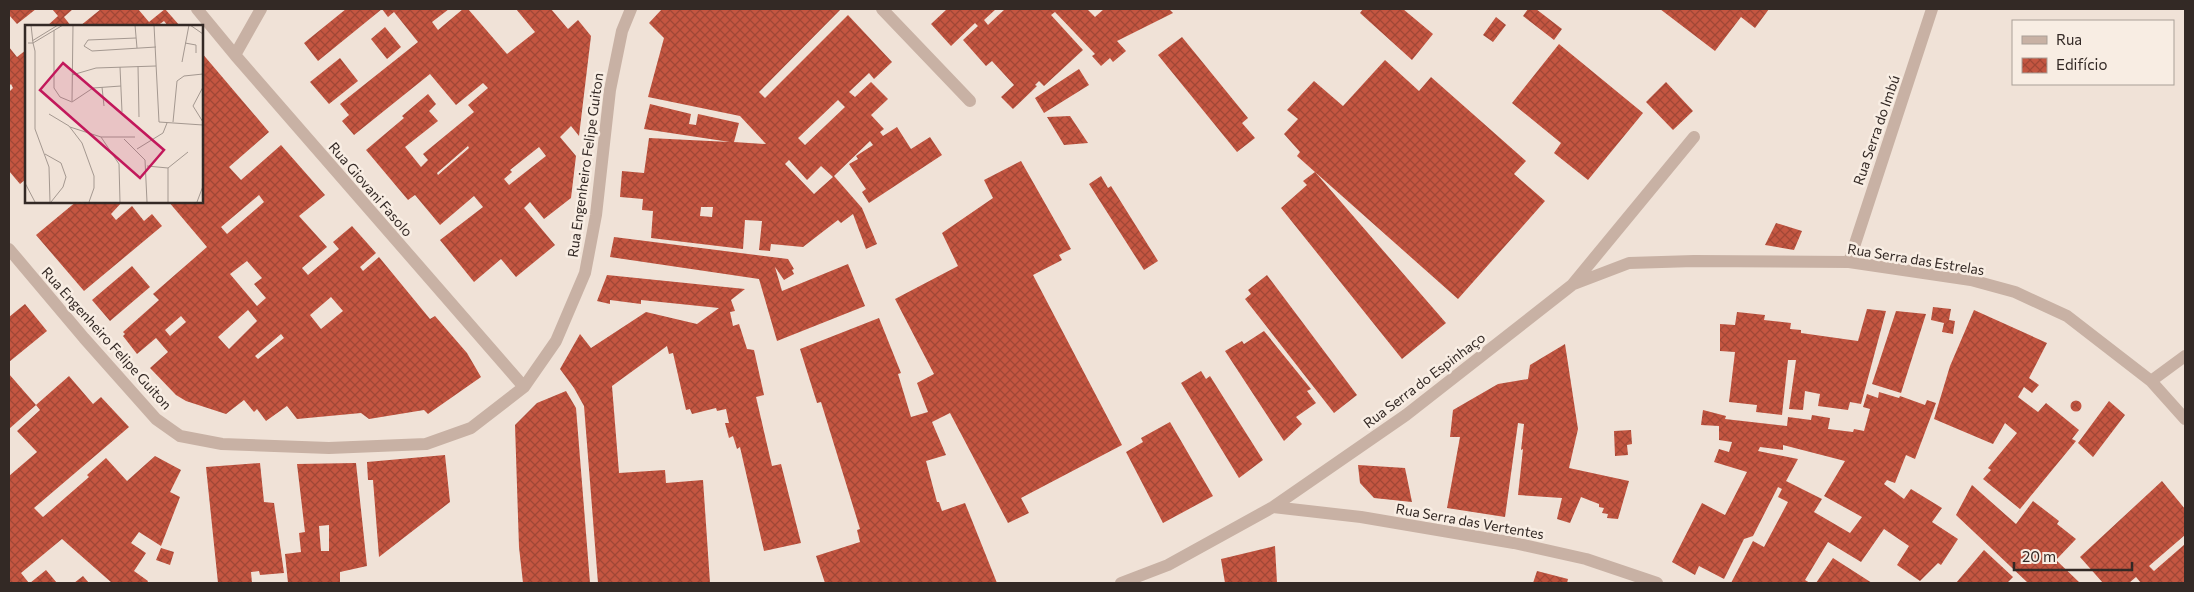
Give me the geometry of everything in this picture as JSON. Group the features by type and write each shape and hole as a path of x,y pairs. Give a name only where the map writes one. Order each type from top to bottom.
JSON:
{"street":[{"name":"Rua Giovani Fasolo","path":"197,9 524,387"},
{"path":"235,55 262,9"},
{"name":"Rua Engenheiro Felipe Guiton","path":"9,249 156,419 180,436 222,444 329,448 426,444 471,428 524,387 556,341 584,273 596,215 610,90 622,31 631,9"},
{"path":"882,9 970,101"},
{"name":"Rua Serra do Imbú","path":"1849,262 1932,9"},
{"name":"Rua Serra do Espinhaço","path":"1121,583 1168,564 1273,507 1406,414 1572,285 1694,137"},
{"name":"Rua Serra das Estrelas","path":"1572,285 1629,263 1694,261 1849,262 1971,280 2015,292 2067,316 2151,381 2185,419"},
{"path":"2151,381 2185,356"},
{"name":"Rua Serra das Vertentes","path":"1273,507 1361,517 1514,542 1586,559 1657,583"}],"building":[{"path":"9,9 36,9 17,24 9,15"},
{"path":"52,9 73,9 64,17 70,25 48,25 58,16"},
{"path":"101,9 138,9 149,22 165,9 179,25 167,25 164,21 158,25 81,25"},
{"path":"346,9 382,9 318,61 304,43"},
{"path":"382,9 449,9 432,22 438,30 463,9 468,9 507,54 535,32 516,9 551,9 568,29 578,20 591,36 579,136 571,126 560,137 576,156 571,198 544,219 530,202 524,208 555,245 516,277 501,259 474,282 440,240 483,207 474,196 440,225 415,195 408,200 366,150 404,118 402,116 428,94 436,104 429,111 438,121 405,147 421,167 428,160 423,154 474,112 468,105 488,88 483,83 456,105 430,74 354,135 342,121 349,115 340,104 418,42 394,12 388,17","holes":["468,146 469,148 438,175 437,173","539,147 546,156 509,185 504,179 512,172 510,170"]},
{"path":"662,9 841,9 759,92 765,98 848,15 892,62 874,79 869,73 849,92 855,97 871,82 888,99 871,115 884,129 880,132 883,136 897,127 911,149 930,137 942,155 869,203 862,192 866,189 849,164 858,159 856,156 873,145 870,141 834,176 862,208 877,244 866,249 853,214 841,223 838,220 803,247 771,244 770,251 759,250 762,221 745,220 743,249 651,238 653,211 642,210 643,199 620,197 622,171 644,173 649,138 730,142 644,129 650,104 691,114 689,124 696,125 698,114 739,123 734,142 766,144 740,116 648,97 664,38 649,23","holes":["838,100 845,107 805,145 798,138","789,160 807,180 821,166 833,177 814,194 785,164","701,207 713,207 712,217 700,216"]},
{"path":"947,9 996,9 984,20 988,25 1005,9 1087,9 1095,17 1104,9 1169,9 1173,13 1117,41 1126,51 1113,62 1110,58 1101,66 1092,56 1095,54 1055,12 1051,15 1083,50 1044,86 1039,81 1035,85 1037,86 1013,109 1001,97 1014,85 992,61 986,66 963,40 978,26 975,23 951,46 931,24"},
{"path":"1363,9 1403,9 1433,34 1412,60 1360,13"},
{"path":"1528,9 1536,9 1562,29 1554,40 1523,16"},
{"path":"1660,9 1769,9 1755,28 1741,17 1715,51"},
{"path":"1496,17 1506,25 1493,42 1483,35"},
{"path":"385,27 401,47 387,59 371,39"},
{"path":"1182,37 1248,118 1242,123 1255,138 1237,152 1158,55"},
{"path":"1559,44 1643,113 1588,180 1554,153 1561,143 1512,103"},
{"path":"9,47 17,57 25,51 25,180 20,184 9,171 9,92 13,88 11,84 9,86"},
{"path":"202,53 269,132 229,167 241,180 281,145 325,195 299,216 327,247 302,268 308,275 339,249 333,242 352,226 376,253 360,267 363,271 379,257 430,319 435,316 467,353 481,377 428,414 424,410 369,419 361,413 297,419 287,406 266,421 257,409 254,412 244,400 226,414 186,401 176,395 150,368 168,352 156,338 137,354 123,336 125,334 123,332 159,300 153,294 207,247 169,202 202,202","holes":["259,195 264,202 227,234 221,227","247,261 262,278 254,284 266,298 257,306 230,274","331,297 343,311 321,329 310,315","248,310 257,321 229,349 218,337","181,316 186,322 170,336 165,330","281,334 284,338 258,359 255,356"]},
{"path":"340,58 358,81 329,104 310,82"},
{"path":"1385,60 1419,91 1431,77 1526,161 1514,174 1545,201 1458,299 1297,156 1300,152 1284,134 1298,119 1287,110 1314,81 1343,106"},
{"path":"1079,69 1089,85 1044,113 1035,98"},
{"path":"1666,82 1693,111 1673,130 1646,102"},
{"path":"1070,116 1088,143 1064,145 1047,117"},
{"path":"1021,161 1071,249 1059,255 1062,260 1033,275 1122,445 1021,498 1029,513 1008,523 950,413 932,422 946,455 926,461 937,502 939,502 942,511 965,503 997,583 825,583 816,556 860,542 857,530 860,529 821,402 817,403 800,349 879,318 901,373 898,374 911,417 928,412 917,383 934,374 895,299 958,266 942,233 993,198 984,180"},
{"path":"1315,172 1446,323 1402,359 1281,208 1307,185 1303,181"},
{"path":"1101,176 1108,188 1111,186 1158,261 1144,270 1089,184"},
{"path":"76,202 122,202 111,214 116,220 132,206 144,221 152,214 162,226 84,291 36,235"},
{"path":"1776,223 1802,231 1794,250 1765,245"},
{"path":"614,237 788,259 794,269 792,270 794,274 784,280 775,267 782,291 848,264 865,306 777,341 759,279 610,257"},
{"path":"132,266 150,287 110,321 92,300"},
{"path":"607,275 745,289 731,300 735,311 730,312 733,326 739,324 747,349 754,350 764,395 756,397 772,466 781,464 801,543 764,551 740,447 737,449 733,436 729,438 725,423 729,423 726,409 717,411 716,408 692,414 690,409 686,410 673,353 669,354 667,346 612,386 619,473 665,470 666,483 703,480 710,583 598,583 584,406 560,369 580,334 591,348 646,312 697,324 719,308 641,300 641,304 610,300 610,304 597,301"},
{"path":"1267,275 1357,395 1334,413 1245,299 1251,294 1248,290"},
{"path":"25,304 47,331 9,362 9,317"},
{"path":"1933,307 1951,309 1949,320 1955,321 1953,334 1942,332 1944,323 1931,320"},
{"path":"1867,309 1886,311 1861,404 1850,402 1848,410 1818,406 1820,394 1805,391 1803,410 1789,409 1796,360 1788,360 1782,415 1756,412 1757,405 1729,402 1735,352 1720,351 1720,324 1735,325 1737,312 1765,315 1764,320 1791,323 1790,329 1801,330 1801,333 1858,341"},
{"path":"1974,310 2047,343 2029,378 2039,385 2032,393 2024,387 2018,397 2038,412 2046,403 2079,430 2072,439 2076,441 2020,509 1983,479 1991,470 1988,468 2017,433 2005,423 1993,444 1934,419 1950,366"},
{"path":"1896,311 1926,314 1901,393 1872,384"},
{"path":"1264,331 1311,389 1307,391 1316,403 1296,417 1302,424 1284,441 1225,351 1242,341 1244,344"},
{"path":"1565,344 1578,429 1569,468 1629,481 1618,519 1607,518 1608,514 1602,513 1604,508 1581,497 1570,523 1557,519 1562,498 1518,495 1524,424 1518,423 1505,517 1447,508 1460,437 1450,437 1453,410 1498,384 1528,379 1530,365"},
{"path":"1201,371 1206,379 1210,376 1263,460 1239,478 1181,383"},
{"path":"9,374 36,405 9,429"},
{"path":"69,376 93,404 101,397 129,427 34,508 43,517 89,477 87,475 106,458 127,481 155,456 181,470 170,492 180,497 161,546 139,532 131,543 146,553 134,571 148,581 147,583 112,583 62,539 21,573 29,583 9,583 9,476 37,452 17,431 40,410 36,405"},
{"path":"566,391 576,408 590,583 523,583 519,547 515,425 537,403"},
{"path":"1879,392 1899,398 1900,396 1925,405 1927,400 1936,403 1915,459 1906,455 1895,483 1887,480 1884,484 1904,499 1911,489 1942,508 1932,522 1958,539 1941,565 1938,563 1920,581 1897,565 1909,546 1884,529 1861,562 1828,542 1805,580 1810,583 1731,583 1753,541 1764,547 1788,502 1778,497 1782,489 1778,487 1753,536 1744,539 1724,579 1699,566 1695,575 1672,562 1702,503 1725,515 1747,472 1714,462 1719,449 1729,452 1732,442 1719,440 1719,426 1701,425 1703,410 1726,416 1725,419 1787,426 1788,417 1811,420 1812,415 1830,418 1828,429 1853,432 1854,429 1864,431 1870,409 1863,407 1867,394 1878,398","holes":["1783,445 1845,461 1824,496 1862,517 1850,533 1814,512 1822,499 1786,481 1798,459 1758,451 1760,447 1783,450"]},
{"path":"2076,400 2082,406 2076,412 2070,406"},
{"path":"2109,401 2125,415 2093,457 2078,443"},
{"path":"1170,422 1213,496 1163,523 1126,452 1143,442 1141,438"},
{"path":"1631,430 1632,444 1627,445 1628,455 1615,456 1614,431"},
{"path":"445,455 450,502 379,557 373,480 368,480 367,462"},
{"path":"260,463 264,502 274,503 284,573 260,575 259,571 251,572 252,583 218,583 206,467"},
{"path":"356,463 367,566 340,572 340,582 338,583 288,583 285,554 301,552 299,533 305,532 297,464","holes":["329,525 329,551 321,551 319,526"]},
{"path":"1358,465 1405,468 1412,502 1374,498 1360,483"},
{"path":"2162,481 2185,509 2185,535 2149,566 2154,571 2185,544 2185,583 2141,583 2136,577 2129,583 2103,583 2080,557"},
{"path":"1972,485 2016,524 2033,501 2059,521 2057,524 2076,539 2056,560 2080,583 2028,583 1956,515"},
{"path":"1275,546 1277,583 1225,583 1221,559"},
{"path":"161,548 174,552 170,565 156,560"},
{"path":"1984,550 2013,577 2007,583 1956,583"},
{"path":"1833,558 1872,583 1816,583"},
{"path":"46,570 57,583 30,583"},
{"path":"1537,571 1568,579 1567,583 1533,583"},
{"path":"83,576 89,583 74,583"}]}
